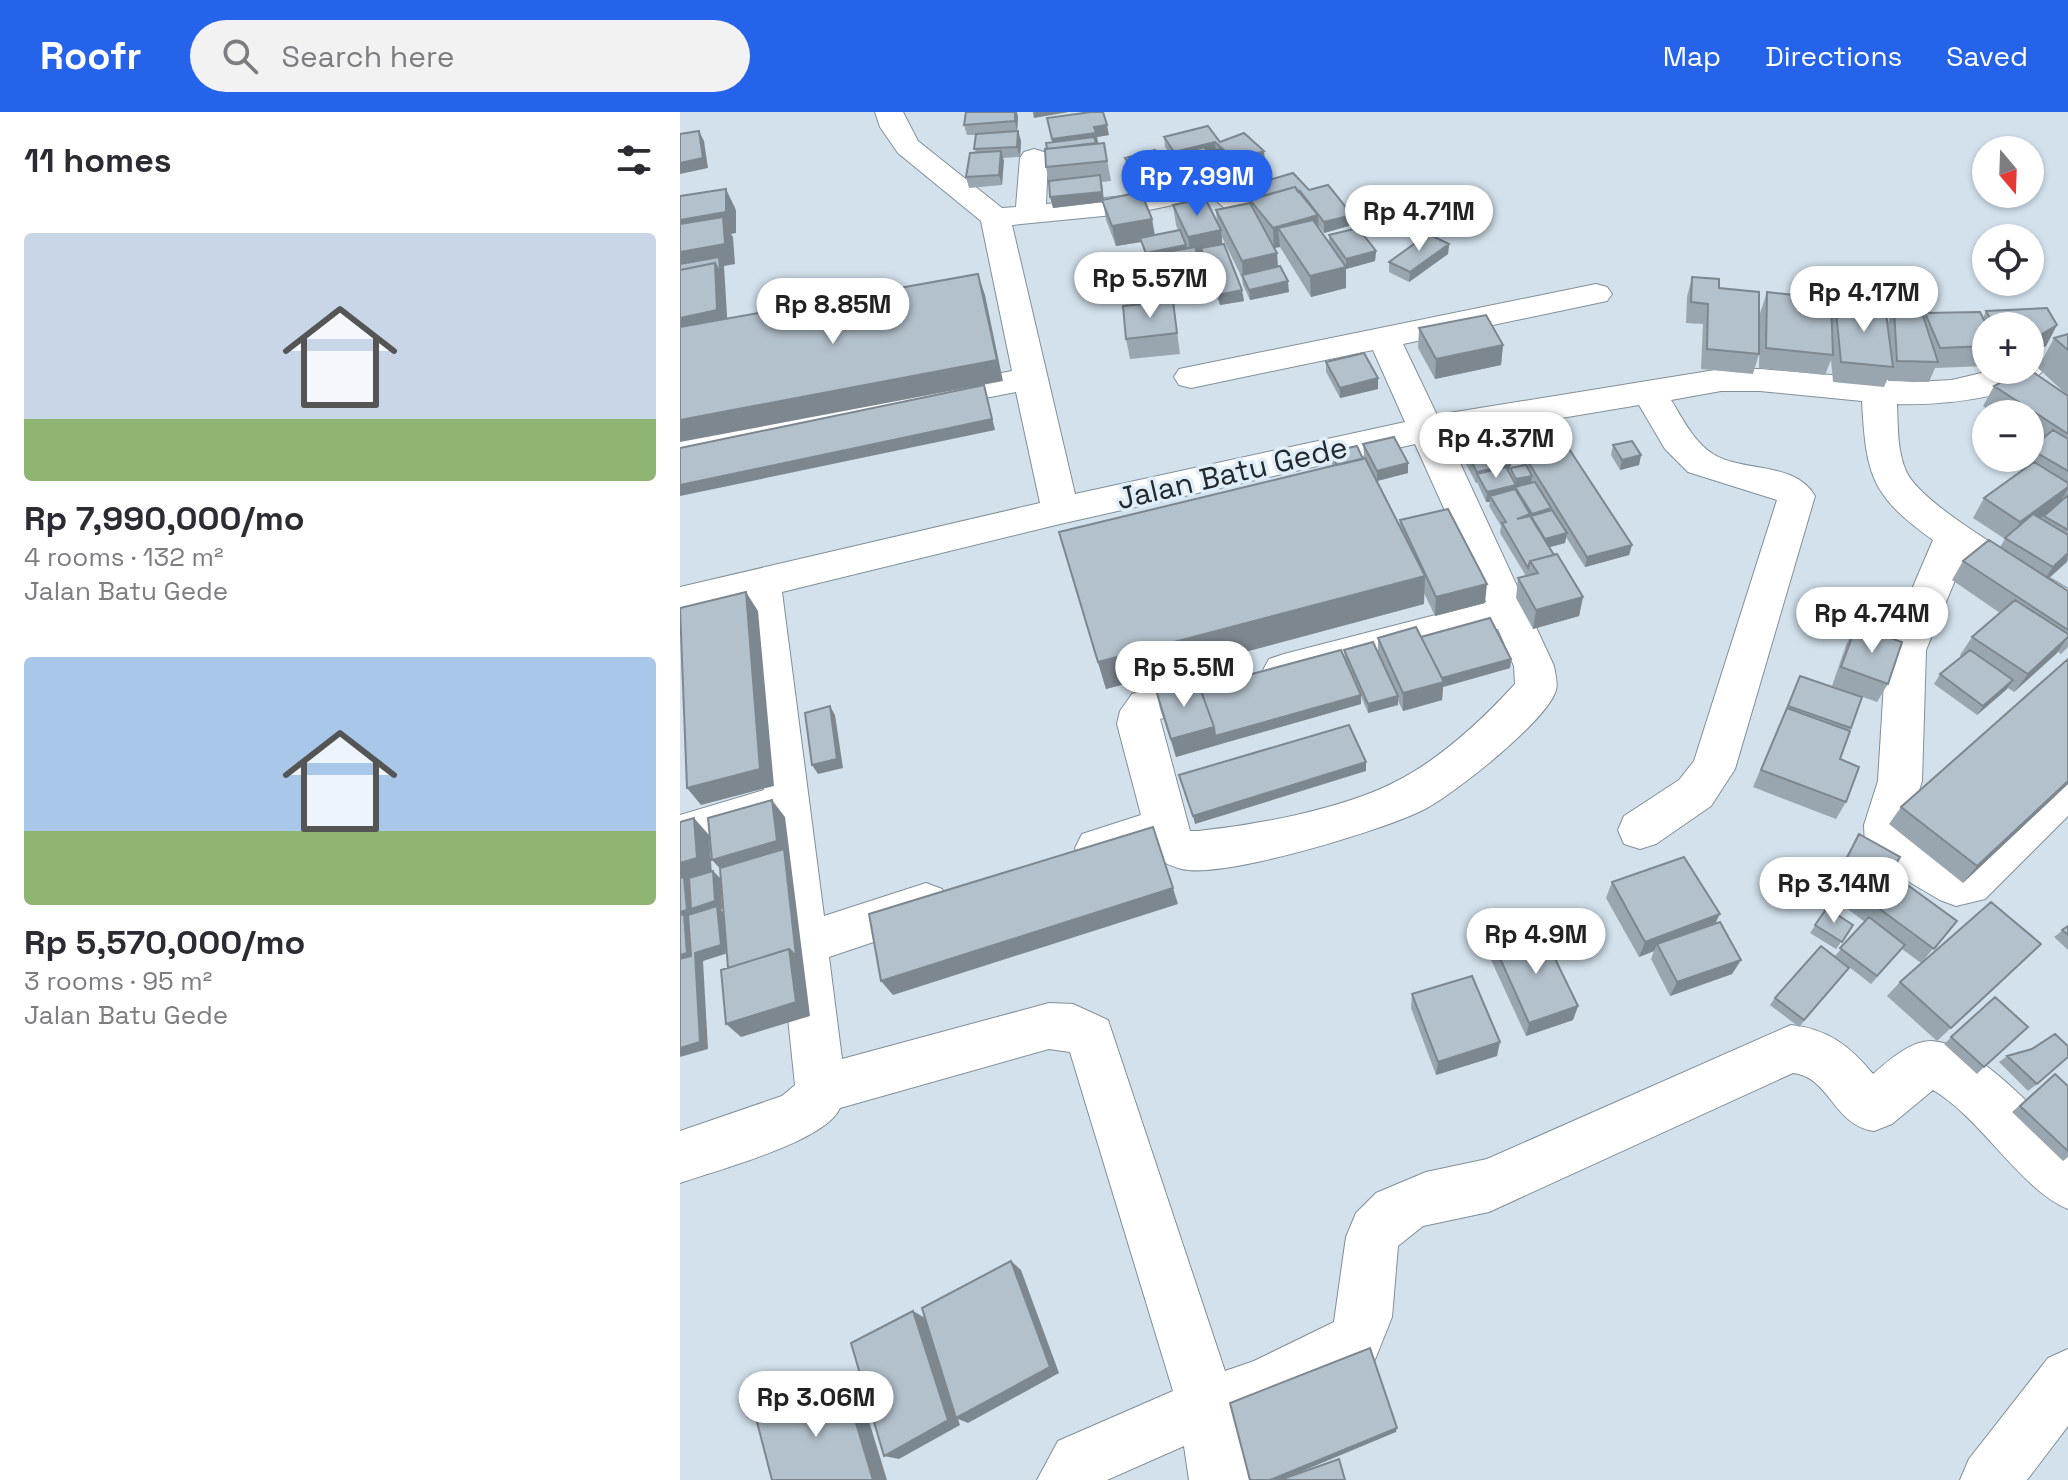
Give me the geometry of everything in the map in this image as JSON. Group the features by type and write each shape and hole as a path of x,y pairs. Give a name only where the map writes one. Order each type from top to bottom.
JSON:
{"street":[{"path":"889,112 894,127 908,147 995,218 1134,204 1218,188 1242,208"},
{"path":"1030,215 1034,158"},
{"path":"995,218 997,287 1032,378 1060,511"},
{"path":"1191,377 1596,294"},
{"path":"1384,338 1427,429 1510,611 1534,666 1536,689 1512,716 1435,781 1388,806 1302,831 1205,851 1182,850 1170,842 1138,724 1141,711 1147,706 1510,611"},
{"path":"680,445 1032,378"},
{"name":"Jalan Batu Gede","path":"680,602 1060,511 1427,429 1721,380 1754,379 1878,392 1952,393 1990,384"},
{"path":"1640,830 1695,793 1713,769 1797,496 1780,486 1725,473 1702,464 1684,448 1649,392"},
{"path":"1878,392 1887,470 1904,497 2068,608"},
{"path":"1955,534 1906,650 1900,781 1886,825 1888,846 1956,886 1969,885 2068,787"},
{"path":"680,1157 798,1116 818,1099 821,1089 761,582"},
{"path":"680,834 787,802"},
{"path":"1066,859 1164,827"},
{"path":"803,944 964,892"},
{"path":"821,1089 1049,1026 1073,1027 1090,1037 1207,1406 1219,1480"},
{"path":"1067,1480 1079,1462 1207,1406 1264,1386 1354,1342 1362,1328 1368,1301 1366,1275 1375,1231 1397,1210 1443,1194 1489,1185 1791,1049 1810,1049 1832,1063 1867,1105 1874,1106 1897,1089 1914,1070 1931,1063 1943,1065 1965,1080 2068,1182"},
{"path":"1990,1480 2068,1378"}],"building":[{"path":"966,112 1015,112 1015,121 964,125"},
{"path":"1103,112 1107,125 1094,127 1096,133 1052,139 1047,118"},
{"path":"1208,126 1220,142 1244,133 1264,151 1236,161 1215,142 1174,152 1164,137"},
{"path":"699,131 703,158 680,163 680,134"},
{"path":"1018,131 1017,147 974,149 976,134"},
{"path":"1094,137 1096,143 1047,149 1046,143"},
{"path":"1104,143 1107,161 1046,167 1045,149"},
{"path":"1204,147 1209,152 1220,149 1233,162 1190,175 1173,156"},
{"path":"1155,150 1174,175 1144,183 1125,158"},
{"path":"1001,151 999,175 966,177 970,153"},
{"path":"1293,173 1309,190 1328,185 1352,215 1324,222 1295,187 1255,198 1245,187"},
{"path":"1100,175 1102,192 1050,197 1049,181"},
{"path":"1295,187 1318,215 1273,228 1250,200"},
{"path":"726,189 726,212 680,220 680,196"},
{"path":"1141,192 1152,219 1112,226 1102,200"},
{"path":"1205,198 1221,230 1188,237 1173,205"},
{"path":"1250,203 1277,253 1242,261 1216,210"},
{"path":"723,217 725,244 680,252 680,224"},
{"path":"1313,220 1346,267 1310,276 1278,228"},
{"path":"1358,228 1376,251 1346,259 1329,235"},
{"path":"1180,230 1186,245 1146,253 1140,238"},
{"path":"1428,234 1449,244 1410,272 1389,262"},
{"path":"1224,244 1242,290 1218,295 1201,248"},
{"path":"1195,247 1204,272 1163,280 1155,254"},
{"path":"719,257 720,272 715,263 680,270 680,264"},
{"path":"715,263 717,310 680,318 680,270"},
{"path":"1280,266 1288,281 1249,290 1242,275"},
{"path":"978,274 997,360 680,420 680,327"},
{"path":"1692,277 1719,279 1719,288 1759,292 1759,354 1707,349 1708,304 1691,302"},
{"path":"1767,292 1831,299 1833,355 1766,348"},
{"path":"1173,301 1177,333 1126,339 1123,306"},
{"path":"1835,301 1885,306 1893,367 1841,362"},
{"path":"2047,308 2057,325 2044,333 2044,312 1986,311"},
{"path":"1894,309 1921,310 1938,362 1897,361"},
{"path":"1972,312 1972,347 1940,348 1925,313"},
{"path":"1486,315 1503,345 1436,359 1419,328"},
{"path":"2068,334 2068,350 2054,338"},
{"path":"1364,353 1378,378 1340,388 1326,362"},
{"path":"2044,380 2068,396 2068,434 2044,418 2044,400 2016,400 1994,386 2044,384"},
{"path":"984,385 992,419 680,485 680,448"},
{"path":"1556,429 1632,545 1587,557 1514,439"},
{"path":"2053,430 2068,439 2068,471 2044,457 2044,437"},
{"path":"1394,437 1408,463 1377,471 1363,444"},
{"path":"1632,441 1641,455 1622,460 1613,445"},
{"path":"1497,443 1510,465 1477,472 1465,450"},
{"path":"1357,446 1363,459 1337,465 1330,452"},
{"path":"1365,458 1425,576 1098,662 1059,532"},
{"path":"1526,465 1532,476 1516,479 1510,468"},
{"path":"1506,467 1516,485 1487,492 1477,474"},
{"path":"2044,468 2068,483 2068,487 2020,522 1984,498 2020,472 2044,472"},
{"path":"1535,482 1551,508 1532,514 1515,487"},
{"path":"1515,489 1530,514 1517,519 1530,516 1554,555 1530,561 1528,568 1490,496"},
{"path":"2068,495 2068,530 2044,516"},
{"path":"1448,509 1487,584 1436,597 1400,520"},
{"path":"1552,510 1567,533 1545,539 1531,516"},
{"path":"2033,514 2068,535 2068,553 2053,567 2005,538"},
{"path":"1989,540 2068,591 2068,630 1963,561"},
{"path":"1557,554 1583,597 1536,610 1518,578 1538,573 1530,561"},
{"path":"746,592 760,769 687,788 680,608"},
{"path":"2015,600 2068,634 2028,674 1972,637"},
{"path":"1490,618 1511,659 1442,678 1421,637"},
{"path":"1856,626 1902,642 1888,684 1841,667"},
{"path":"1416,627 1444,682 1403,693 1378,638"},
{"path":"1373,642 1398,696 1368,704 1344,650"},
{"path":"1341,650 1361,695 1215,736 1200,688"},
{"path":"1970,650 2013,680 1983,706 1940,674"},
{"path":"2068,659 2068,781 1977,866 1901,807"},
{"path":"1800,676 1862,697 1851,728 1788,706"},
{"path":"1197,680 1214,727 1171,739 1156,690"},
{"path":"830,706 837,759 812,765 805,713"},
{"path":"1787,708 1850,731 1840,759 1859,767 1846,802 1761,770"},
{"path":"1349,725 1366,762 1193,816 1179,775"},
{"path":"772,800 777,841 712,860 708,818"},
{"path":"694,818 697,858 680,863 680,822"},
{"path":"1153,827 1173,888 881,981 869,914"},
{"path":"1859,834 1900,857 1891,873 1957,921 1934,949 1831,873 1848,856"},
{"path":"784,849 796,956 789,949 728,968 720,868"},
{"path":"1684,857 1720,914 1645,942 1612,882"},
{"path":"713,871 715,901 691,909 689,878"},
{"path":"684,877 687,910 680,912 680,878"},
{"path":"1991,902 2041,944 1951,1028 1900,982"},
{"path":"717,906 721,945 695,953 700,1042 680,1048 680,959 691,956 688,915"},
{"path":"1827,908 1853,925 1842,942 1815,925"},
{"path":"684,914 687,953 680,955 680,915"},
{"path":"1869,917 1905,945 1877,976 1840,948"},
{"path":"1720,922 1741,960 1677,982 1657,944"},
{"path":"1541,930 1578,1006 1529,1023 1494,945"},
{"path":"1821,946 1849,968 1804,1020 1775,998"},
{"path":"789,949 796,1002 726,1024 721,970"},
{"path":"1472,976 1500,1042 1438,1062 1412,994"},
{"path":"1995,997 2028,1027 1984,1067 1951,1037"},
{"path":"2055,1034 2068,1046 2068,1057 2037,1084 2007,1056 2032,1049"},
{"path":"2055,1074 2068,1086 2068,1151 2020,1106"},
{"path":"1011,1261 1050,1367 956,1418 922,1308"},
{"path":"913,1311 948,1420 884,1456 851,1343"},
{"path":"1370,1348 1397,1428 1270,1480 1250,1480 1230,1403"},
{"path":"842,1376 873,1480 772,1480 757,1422"},
{"path":"1339,1459 1345,1480 1280,1480"}]}
